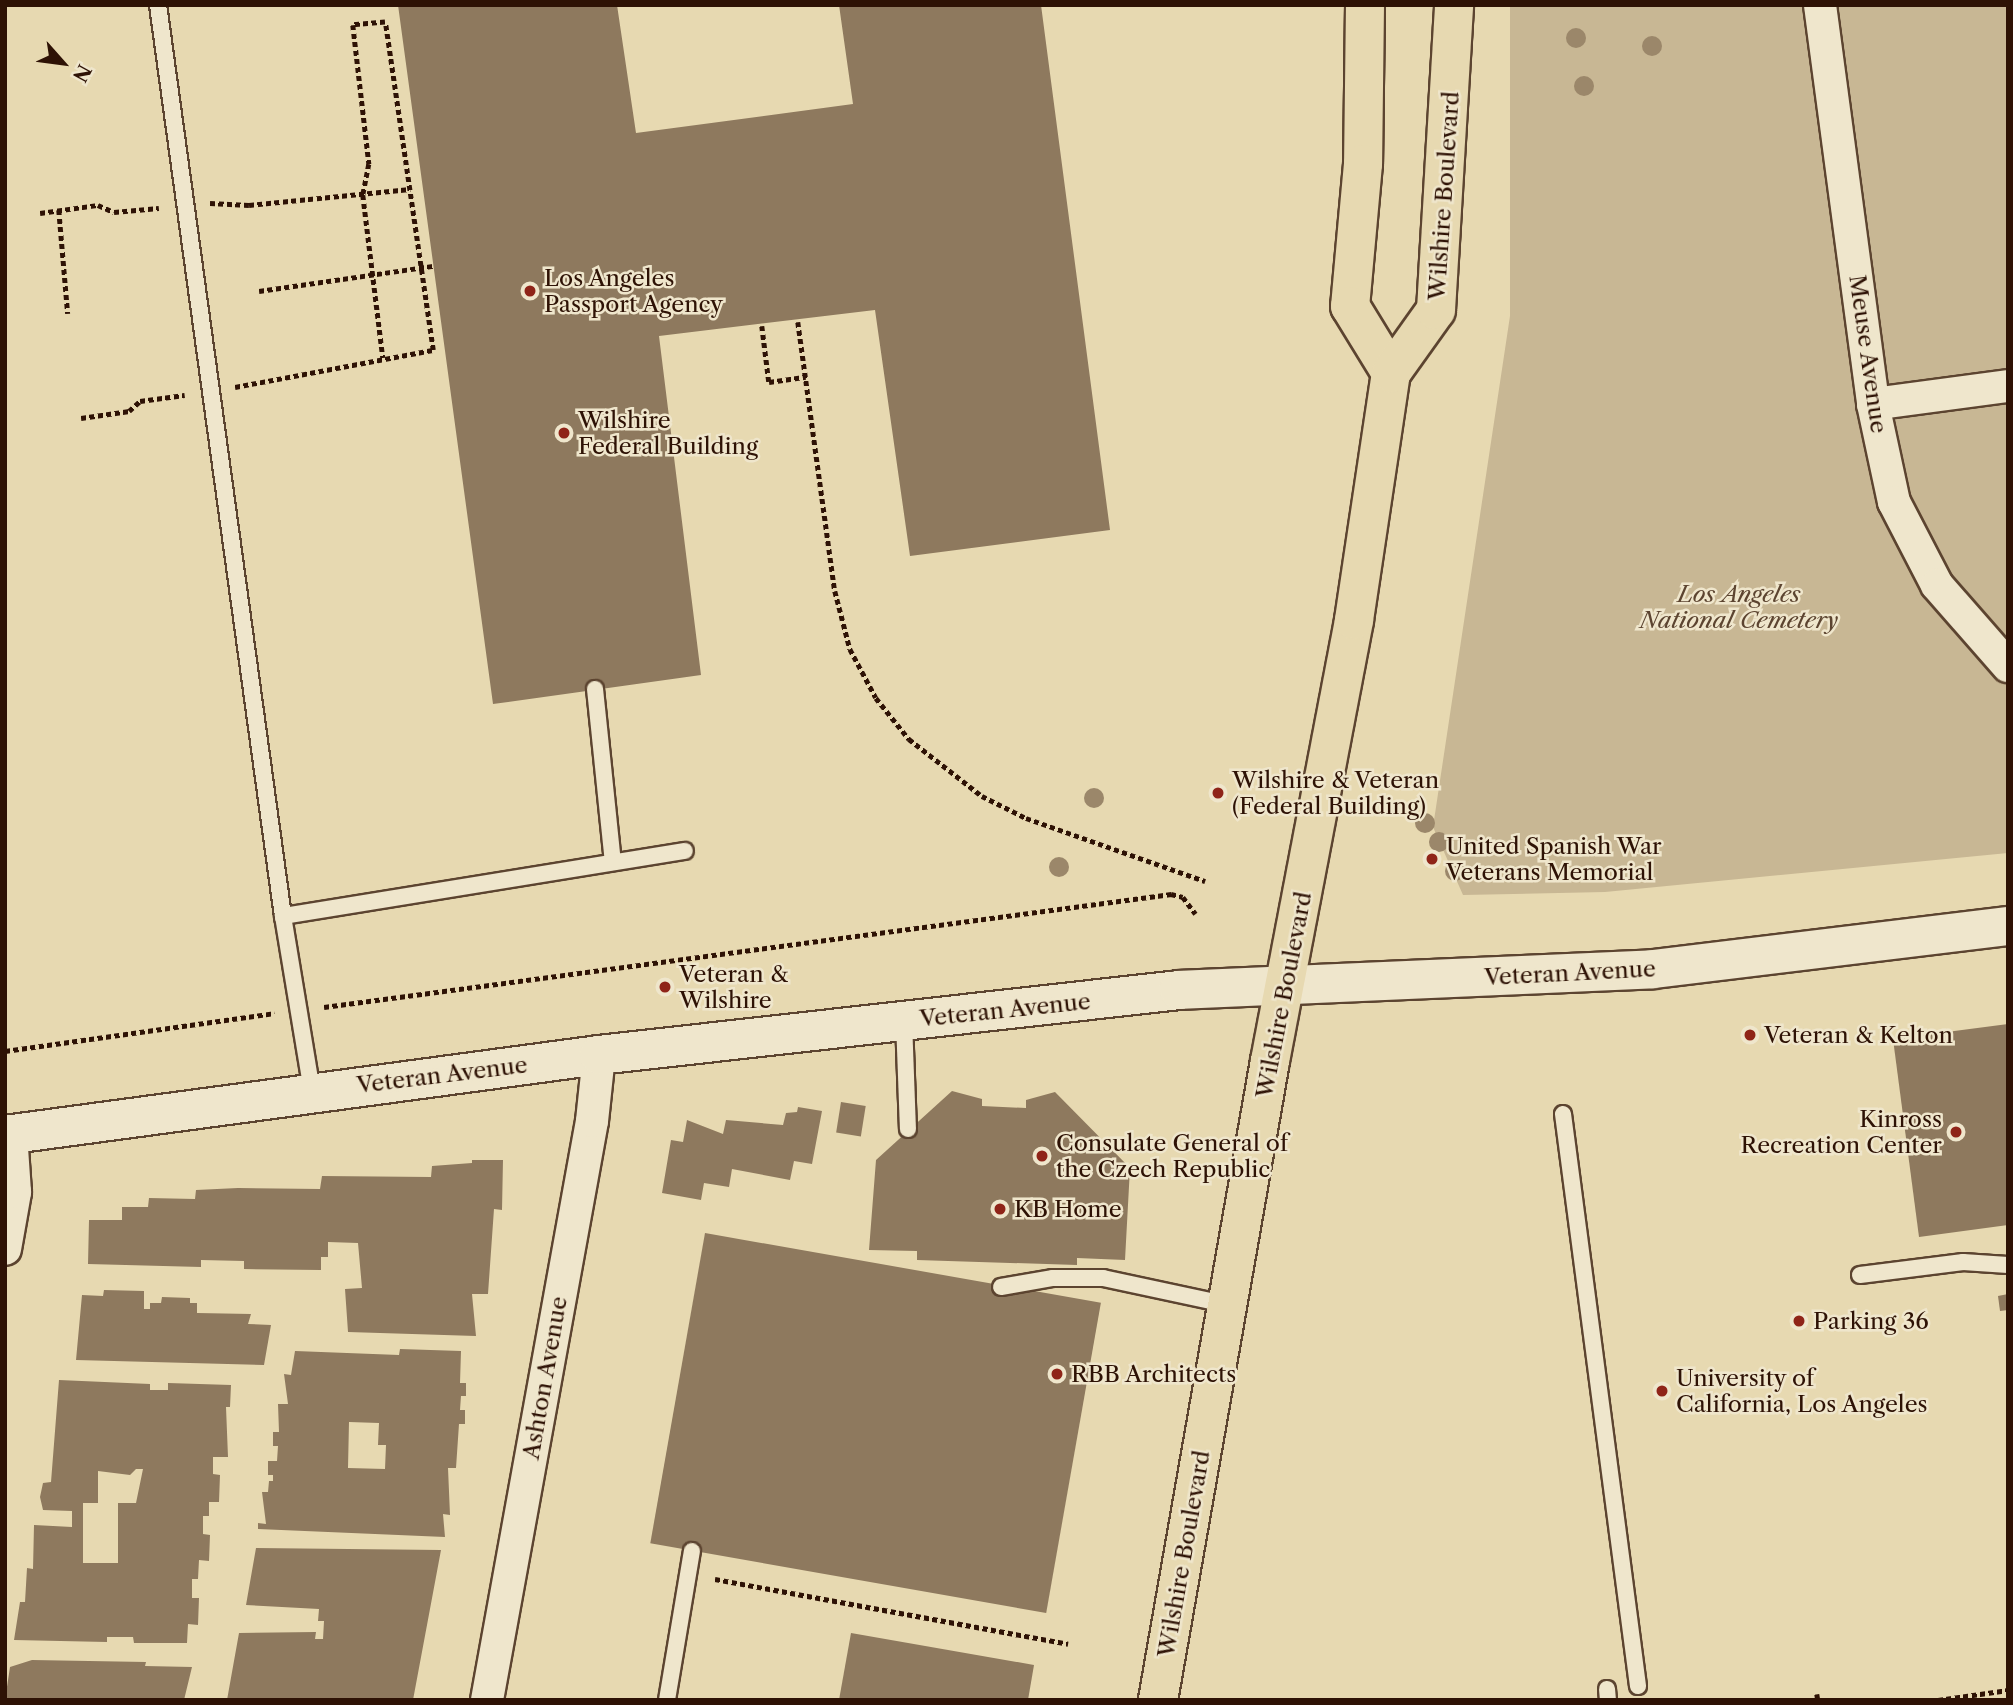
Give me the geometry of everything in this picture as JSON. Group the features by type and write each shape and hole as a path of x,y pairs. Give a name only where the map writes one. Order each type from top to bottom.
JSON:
{"main road":[{"path":"1365,5 1363,164 1350,306 1391,373"},
{"name":"Wilshire Boulevard","path":"1158,1700 1284,985 1354,620 1391,373 1436,310 1454,5"}],"street":[{"name":"Meuse Avenue","path":"1820,5 1873,404 1900,514 1937,585 2008,666"},
{"path":"1873,404 2008,386"},
{"name":"Veteran Avenue","path":"8,1134 599,1055 1179,990 1653,969 2008,926"},
{"name":"Ashton Avenue","path":"487,1700 592,1121 599,1055"},
{"path":"5,1249 15,1192 8,1134"}],"lane":[{"path":"158,5 283,916 312,1092"},
{"path":"595,690 613,862"},
{"path":"283,916 685,851"},
{"path":"904,1021 908,1129"},
{"path":"1563,1114 1637,1686"},
{"path":"1860,1275 1962,1262 2008,1265"},
{"path":"1001,1287 1053,1278 1103,1278 1229,1305"},
{"path":"667,1700 692,1551"}],"path":[{"path":"81,418 129,411 140,401 213,391 433,350 385,22 353,25 369,164 363,195 383,358"},
{"path":"40,213 98,205 114,212 363,195 410,189"},
{"path":"59,210 68,314"},
{"path":"259,292 433,266"},
{"path":"798,322 835,591 850,649 877,698 901,729 946,771 1015,813 1205,881"},
{"path":"762,326 769,382 806,377"},
{"path":"326,1007 1171,894 1183,897 1196,914"},
{"path":"5,1051 256,1016"},
{"path":"688,1574 1068,1644"},
{"path":"1938,1700 2008,1690"}],"green space":[{"name":"Los Angeles National Cemetery","path":"1510,5 2008,5 2008,853 1605,892 1463,895 1433,827 1510,316"}],"building":[{"name":"Wilshire Federal Building","path":"398,5 617,5 636,133 853,104 839,5 1041,5 1110,530 910,556 875,310 659,336 701,675 493,704"},
{"name":"Kinross Recreation Center","path":"2008,1024 2008,1225 1919,1237 1893,1039"},
{"name":"KB Home","path":"952,1091 982,1099 982,1106 1026,1108 1026,1100 1055,1092 1130,1168 1125,1260 1077,1258 1077,1265 917,1260 917,1251 869,1250 876,1160"},
{"path":"841,1102 866,1106 861,1137 836,1133"},
{"path":"798,1107 822,1111 812,1164 794,1161 790,1180 732,1169 729,1187 704,1183 701,1200 662,1193 671,1140 683,1142 687,1120 723,1134 726,1120 783,1125 786,1113 797,1112"},
{"path":"472,1160 503,1160 502,1210 494,1209 488,1294 472,1294 476,1336 348,1332 345,1289 362,1288 358,1243 328,1242 328,1257 321,1257 321,1270 244,1269 244,1261 201,1260 201,1267 88,1264 89,1220 122,1220 122,1207 148,1207 149,1198 195,1199 196,1190 320,1189 322,1176 431,1177 432,1166 472,1163"},
{"path":"705,1233 1101,1303 1046,1613 650,1543"},
{"path":"104,1290 144,1291 144,1309 150,1309 150,1303 161,1303 162,1297 190,1298 190,1303 197,1303 197,1313 251,1314 248,1324 271,1325 264,1365 76,1360 82,1295 103,1296"},
{"path":"2008,1294 2008,1310 2000,1311 1998,1296"},
{"path":"400,1349 461,1351 460,1383 466,1383 466,1396 461,1396 460,1410 465,1410 465,1424 459,1424 456,1468 448,1468 450,1515 443,1514 445,1537 258,1529 258,1523 266,1524 262,1492 268,1492 269,1481 273,1481 273,1475 268,1475 268,1461 277,1461 278,1446 273,1446 273,1432 279,1432 278,1404 288,1404 284,1374 291,1375 295,1351 399,1355","holes":["349,1422 379,1423 378,1445 386,1445 385,1469 348,1468"]},
{"path":"59,1380 150,1384 150,1390 168,1390 168,1383 231,1385 230,1407 226,1407 228,1457 213,1457 213,1474 220,1475 219,1502 209,1502 209,1516 203,1516 203,1534 210,1535 209,1561 199,1560 198,1579 192,1579 192,1598 199,1598 198,1625 188,1624 187,1643 134,1643 133,1637 107,1637 107,1642 14,1640 20,1602 25,1602 27,1568 33,1569 34,1525 72,1527 72,1511 43,1510 40,1497 43,1483 51,1482","holes":["136,1469 143,1469 136,1503 118,1503 118,1563 83,1563 83,1503 98,1503 98,1471 130,1475"]},
{"path":"256,1548 441,1550 413,1700 227,1700 239,1633 316,1632 315,1639 323,1639 324,1621 318,1621 319,1609 246,1605"},
{"path":"851,1633 1034,1665 1028,1700 839,1700"},
{"path":"32,1660 146,1662 145,1666 192,1667 184,1700 5,1700 10,1667"}],"place":[{"name":"Los Angeles Passport Agency","path":"530,291"},
{"name":"Wilshire Federal Building","path":"564,433"},
{"name":"Wilshire & Veteran (Federal Building)","path":"1218,793"},
{"name":"United Spanish War Veterans Memorial","path":"1432,859"},
{"name":"Veteran & Wilshire","path":"665,987"},
{"name":"Veteran & Kelton","path":"1750,1035"},
{"name":"Kinross Recreation Center","path":"1956,1132"},
{"name":"Consulate General of the Czech Republic","path":"1042,1156"},
{"name":"KB Home","path":"1000,1209"},
{"name":"Parking 36","path":"1799,1321"},
{"name":"RBB Architects","path":"1057,1374"},
{"name":"University of California, Los Angeles","path":"1662,1391"}]}
